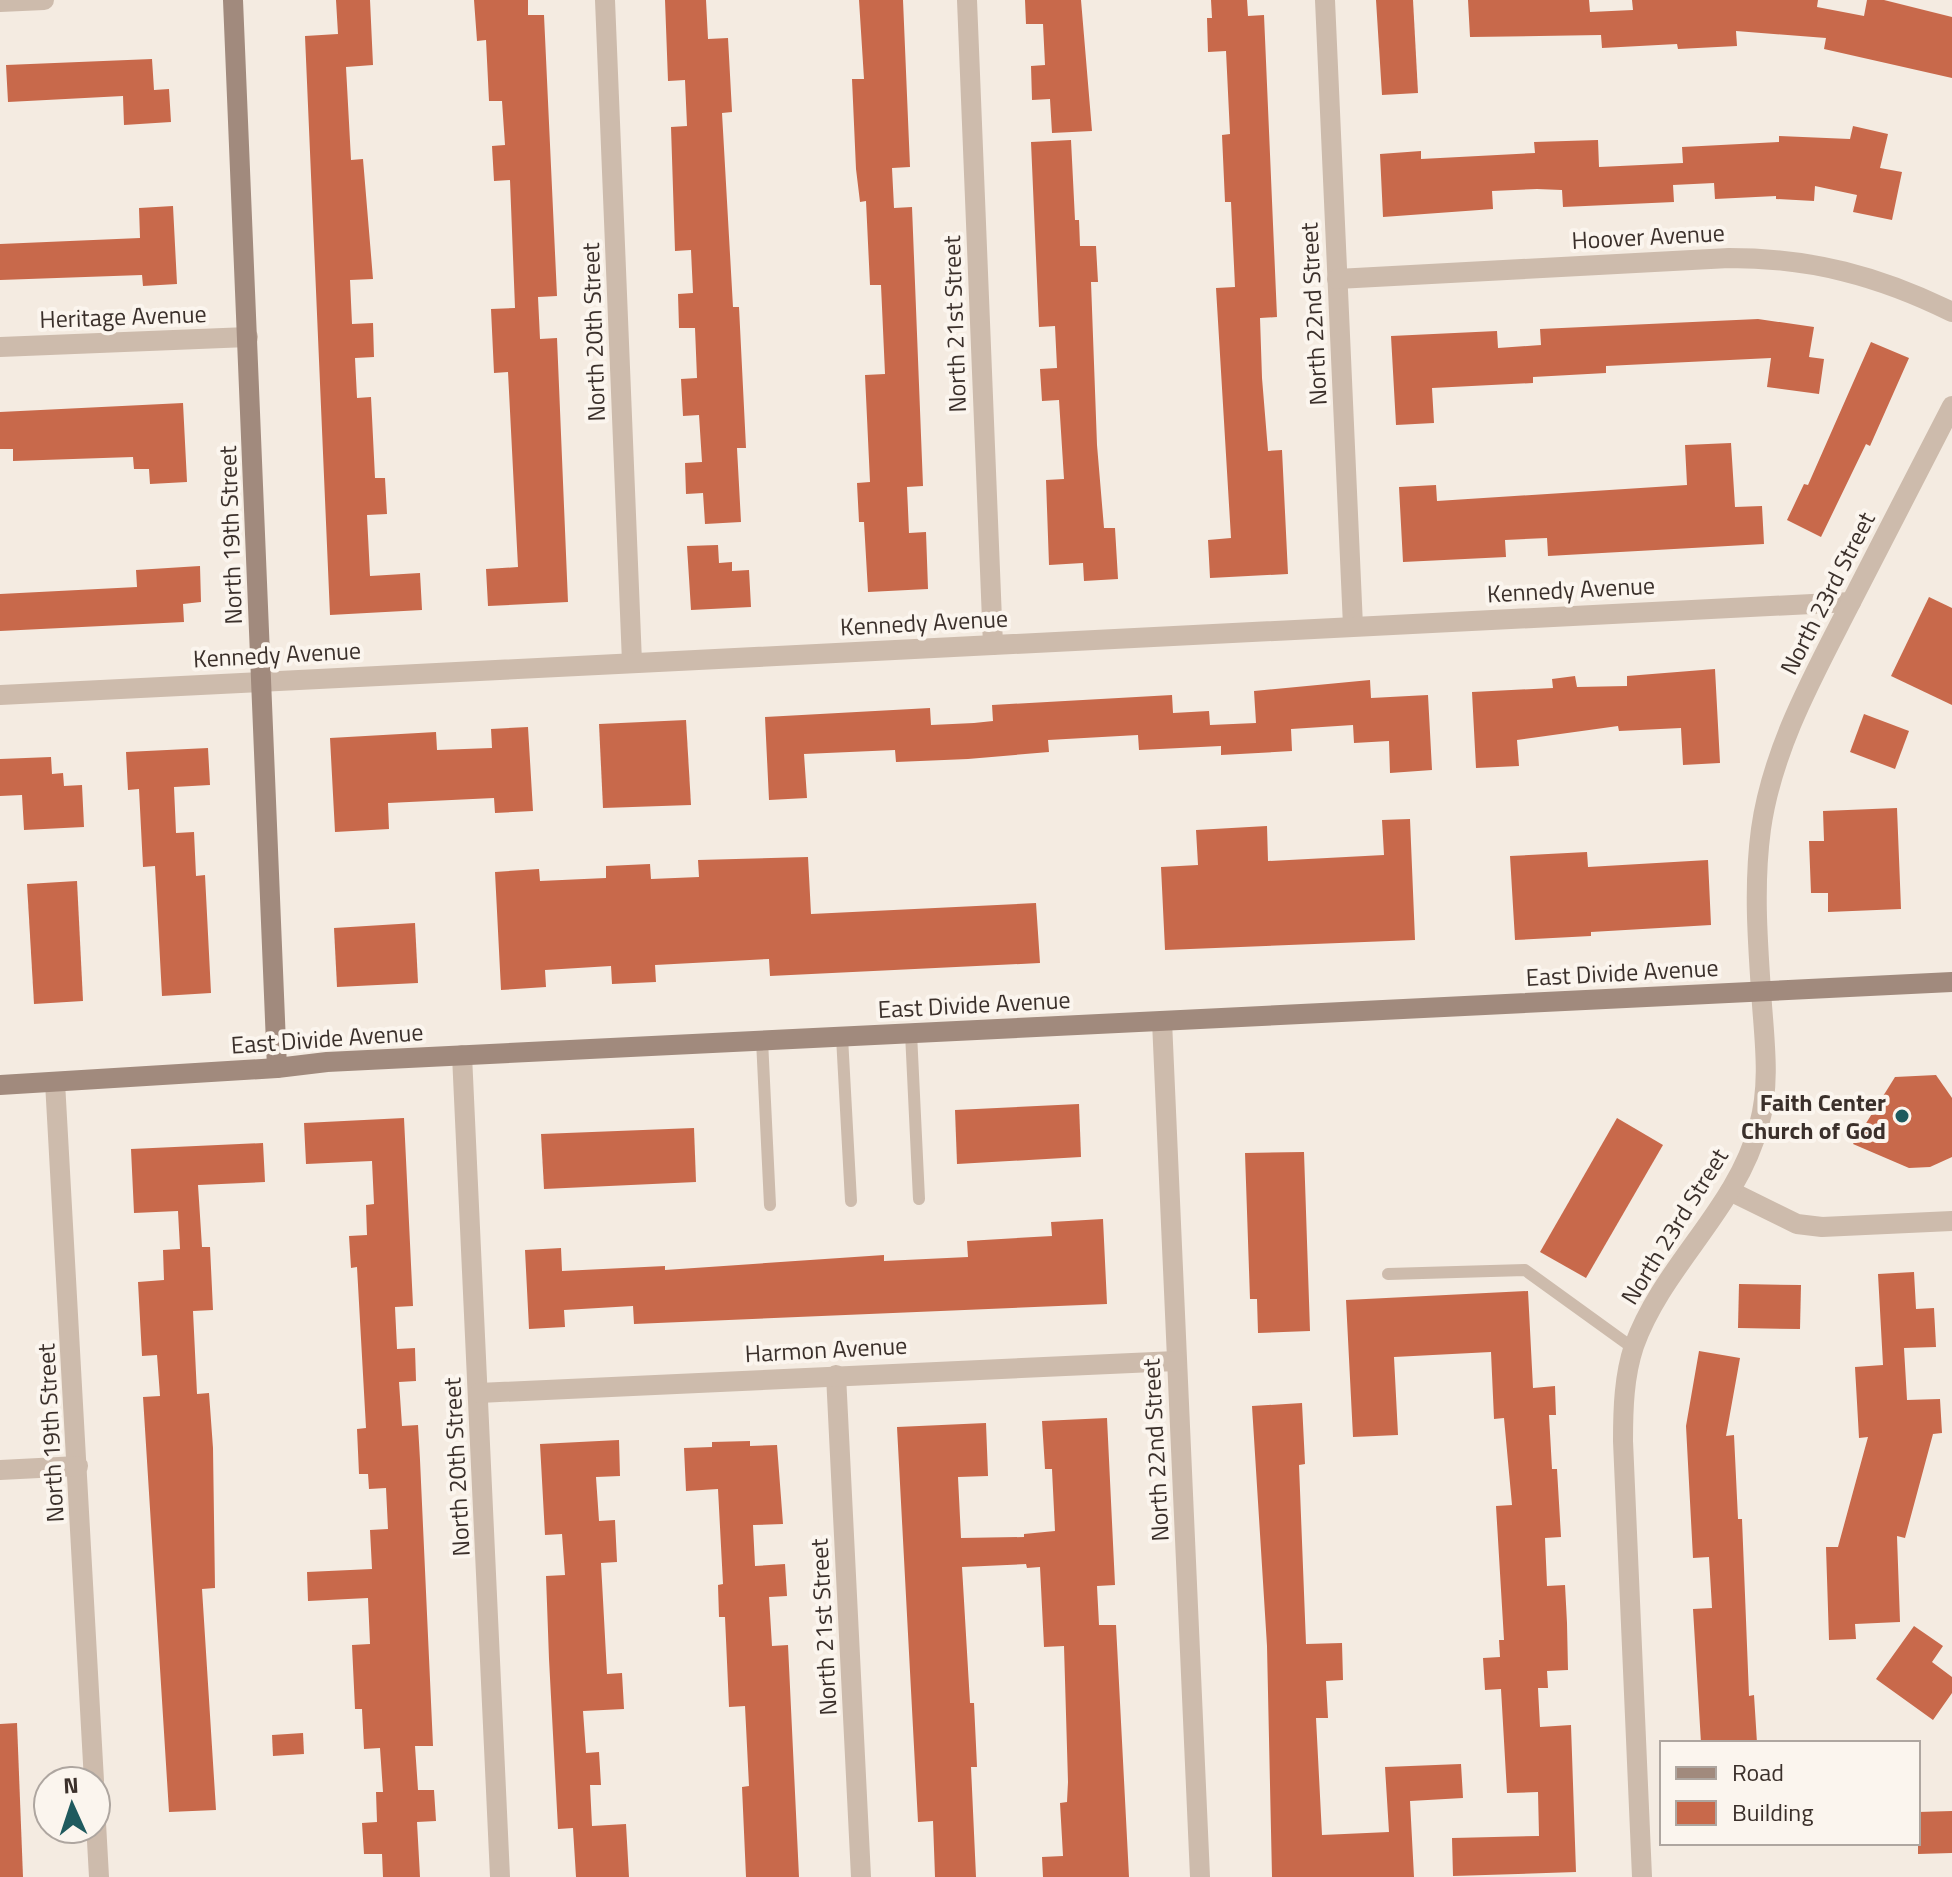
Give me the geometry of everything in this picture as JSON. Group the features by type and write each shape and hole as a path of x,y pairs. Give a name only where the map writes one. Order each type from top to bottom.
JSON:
{"street":[{"path":"0,2 44,0"},
{"name":"North 19th Street","path":"233,0 277,1068"},
{"name":"North 20th Street","path":"605,0 632,662"},
{"name":"North 21st Street","path":"967,0 993,645"},
{"name":"North 22nd Street","path":"1325,0 1353,626"},
{"name":"Hoover Avenue","path":"1337,279 1729,258 1773,259 1848,270 1913,293 1952,312"},
{"name":"Heritage Avenue","path":"0,347 248,337"},
{"name":"North 23rd Street","path":"1642,1877 1623,1441 1624,1393 1633,1348 1665,1286 1730,1191 1752,1149 1764,1098 1756,886 1768,797 1799,707 1952,406"},
{"name":"Kennedy Avenue","path":"0,695 1851,602"},
{"name":"East Divide Avenue","path":"0,1085 462,1055 1952,982"},
{"name":"North 22nd Street","path":"1162,1021 1200,1877"},
{"name":"North 20th Street","path":"462,1055 500,1877"},
{"name":"North 19th Street","path":"55,1082 93,1765"},
{"path":"1730,1191 1797,1224 1822,1227 1952,1221"},
{"name":"Harmon Avenue","path":"479,1393 1176,1361"},
{"name":"North 21st Street","path":"836,1375 861,1877"},
{"path":"0,1470 78,1466"},
{"path":"97,1845 99,1877"}],"lane":[{"path":"911,1033 919,1199"},
{"path":"842,1037 851,1201"},
{"path":"762,1040 770,1205"},
{"path":"1388,1274 1525,1270 1633,1348"}],"building":[{"path":"336,0 370,0 373,65 346,67 351,160 363,159 373,279 350,280 352,324 373,323 374,357 355,358 357,398 371,397 375,478 385,478 387,514 367,515 370,576 420,573 422,610 330,615 305,36 338,34"},
{"path":"474,0 528,0 528,15 544,15 557,296 538,297 540,339 557,338 568,602 488,606 486,569 518,567 508,372 494,373 491,309 515,308 510,180 494,181 492,146 505,145 502,101 489,101 486,40 477,41"},
{"path":"665,0 706,0 708,39 728,38 732,112 722,113 733,307 739,307 746,448 737,448 741,522 705,524 703,493 686,494 685,463 702,462 699,415 683,416 681,379 697,378 695,328 679,328 678,294 693,293 691,250 675,251 671,127 687,126 685,80 668,81"},
{"path":"859,0 903,0 910,167 892,168 894,208 912,207 923,486 907,487 909,533 926,532 928,589 868,592 864,522 859,522 857,483 870,482 865,375 885,374 881,285 870,285 866,201 860,202 856,169 852,79 864,79"},
{"path":"1025,0 1081,0 1092,131 1052,133 1050,99 1032,100 1031,66 1045,65 1043,24 1026,24"},
{"path":"1211,0 1247,0 1248,16 1264,15 1277,317 1260,318 1262,378 1268,451 1282,450 1288,574 1210,578 1208,540 1231,538 1216,288 1235,287 1231,202 1225,202 1222,135 1230,134 1226,51 1208,52 1207,18 1212,18"},
{"path":"1376,0 1413,0 1418,93 1382,95"},
{"path":"1468,0 1589,0 1590,12 1633,10 1632,0 1818,0 1817,7 1864,16 1867,0 1884,0 1952,17 1952,78 1824,49 1826,38 1736,31 1737,46 1678,49 1677,44 1602,48 1601,35 1470,37"},
{"path":"152,59 154,90 169,89 171,122 124,125 123,96 8,102 6,65"},
{"path":"1853,126 1888,134 1880,168 1902,172 1892,220 1853,212 1857,195 1815,186 1814,201 1776,199 1776,196 1715,199 1714,183 1673,185 1674,202 1563,207 1562,190 1492,191 1493,209 1383,217 1380,154 1421,151 1421,159 1535,153 1534,142 1598,140 1599,167 1683,163 1682,147 1779,142 1779,136 1850,139"},
{"path":"1071,140 1075,220 1079,220 1080,246 1096,246 1098,282 1091,282 1097,445 1104,528 1115,528 1118,579 1084,581 1083,563 1049,565 1046,480 1064,479 1059,400 1042,401 1040,369 1057,368 1055,326 1039,327 1031,142"},
{"path":"173,206 177,284 143,286 142,275 0,280 0,244 140,238 139,208"},
{"path":"1758,319 1814,327 1809,357 1824,359 1819,394 1767,387 1771,358 1606,366 1606,373 1533,377 1533,383 1432,388 1434,423 1396,425 1391,336 1497,331 1498,348 1541,345 1540,329"},
{"path":"1871,342 1909,358 1870,446 1866,444 1821,537 1787,520 1804,484 1808,485"},
{"path":"183,403 187,482 150,484 149,469 134,469 133,457 13,461 13,449 0,449 0,412"},
{"path":"1731,443 1735,507 1762,506 1764,544 1548,556 1547,538 1505,540 1506,557 1403,562 1399,487 1436,485 1437,501 1687,485 1685,445"},
{"path":"718,545 719,563 732,562 732,571 749,570 751,607 691,610 687,546"},
{"path":"200,566 201,602 183,604 184,622 0,631 0,594 137,587 136,570"},
{"path":"1929,597 1952,608 1952,705 1891,676"},
{"path":"1715,669 1720,763 1683,765 1681,728 1619,731 1618,726 1517,740 1519,766 1476,768 1472,692 1553,688 1552,679 1575,676 1577,687 1627,686 1627,676"},
{"path":"1370,680 1371,698 1428,695 1432,770 1390,773 1389,741 1354,743 1353,725 1291,729 1292,751 1221,755 1221,746 1139,750 1138,735 1048,740 1049,752 968,759 896,762 895,750 804,754 807,798 769,800 765,717 930,708 931,725 974,723 993,721 992,705 1172,695 1173,713 1209,711 1210,725 1256,723 1254,691"},
{"path":"1864,714 1909,731 1895,769 1850,752"},
{"path":"686,720 691,805 603,808 599,724"},
{"path":"528,727 533,811 495,813 494,798 388,803 389,829 335,832 330,738 436,732 437,750 492,748 491,729"},
{"path":"208,748 210,785 174,787 176,833 194,832 196,876 205,875 211,993 162,996 155,866 143,867 139,789 128,790 126,752"},
{"path":"51,757 52,774 63,773 64,786 82,785 84,827 24,830 22,795 0,796 0,759"},
{"path":"1897,808 1901,909 1828,912 1828,893 1811,893 1809,841 1824,841 1823,811"},
{"path":"1410,819 1415,940 1165,950 1161,867 1198,865 1196,830 1267,826 1268,861 1384,855 1382,820"},
{"path":"1587,852 1588,867 1708,860 1711,925 1515,940 1510,856"},
{"path":"808,857 811,914 1036,903 1040,963 770,976 769,959 655,965 656,982 612,984 611,966 545,970 546,987 501,990 495,872 539,869 540,881 606,878 606,866 650,864 651,879 699,877 698,860"},
{"path":"77,881 83,1001 34,1004 27,884"},
{"path":"415,923 418,983 337,987 334,928"},
{"path":"1936,1075 1952,1098 1952,1157 1930,1167 1909,1168 1853,1144 1895,1077"},
{"path":"1079,1104 1081,1157 957,1164 955,1110"},
{"path":"404,1118 413,1306 395,1307 397,1349 415,1348 416,1381 399,1382 402,1426 418,1425 433,1746 415,1746 418,1790 434,1790 436,1821 417,1822 420,1877 383,1877 382,1854 364,1854 362,1823 377,1822 376,1792 383,1792 380,1748 364,1749 362,1709 355,1709 352,1645 370,1644 368,1598 308,1601 307,1572 372,1569 370,1530 388,1529 386,1488 369,1489 368,1474 359,1474 357,1429 366,1428 357,1267 351,1268 349,1236 367,1235 366,1205 374,1204 372,1161 306,1164 304,1123"},
{"path":"1617,1118 1663,1145 1586,1278 1540,1252"},
{"path":"694,1128 696,1182 544,1189 541,1134"},
{"path":"263,1143 265,1182 198,1185 202,1247 210,1247 213,1310 193,1311 197,1394 209,1393 213,1448 215,1588 202,1589 216,1810 169,1812 143,1397 160,1396 157,1355 142,1356 138,1282 164,1280 163,1250 180,1249 178,1211 134,1213 131,1149"},
{"path":"1304,1152 1310,1331 1258,1333 1257,1299 1250,1299 1245,1153"},
{"path":"1103,1219 1107,1304 634,1324 633,1306 564,1310 565,1327 529,1329 525,1250 561,1248 562,1271 665,1266 665,1270 884,1255 884,1261 968,1257 967,1241 1052,1236 1051,1222"},
{"path":"1914,1272 1916,1309 1934,1308 1936,1347 1904,1348 1907,1400 1940,1399 1942,1433 1933,1434 1905,1538 1897,1536 1900,1622 1855,1624 1856,1639 1829,1640 1826,1547 1838,1547 1868,1437 1859,1438 1855,1367 1883,1365 1878,1274"},
{"path":"1739,1284 1801,1285 1800,1329 1738,1328"},
{"path":"1528,1291 1533,1388 1555,1386 1556,1415 1549,1415 1552,1469 1557,1469 1561,1537 1545,1538 1547,1586 1565,1585 1567,1623 1568,1670 1547,1671 1548,1688 1538,1688 1540,1727 1571,1725 1576,1872 1453,1876 1452,1838 1539,1836 1538,1792 1507,1793 1501,1689 1485,1690 1483,1658 1500,1657 1499,1640 1504,1640 1496,1506 1512,1505 1504,1418 1494,1419 1491,1352 1394,1357 1398,1435 1353,1437 1346,1300"},
{"path":"1699,1351 1740,1358 1726,1436 1734,1435 1738,1519 1742,1519 1749,1696 1754,1695 1757,1741 1701,1741 1693,1609 1712,1608 1709,1557 1693,1558 1686,1426"},
{"path":"1302,1403 1305,1464 1299,1465 1306,1644 1342,1643 1343,1680 1326,1681 1328,1718 1316,1718 1322,1835 1389,1832 1385,1767 1461,1764 1463,1798 1410,1801 1414,1877 1272,1877 1267,1646 1252,1406"},
{"path":"1107,1418 1115,1585 1097,1586 1099,1625 1116,1625 1129,1877 1043,1877 1042,1857 1063,1856 1060,1803 1067,1802 1068,1782 1064,1646 1044,1647 1040,1567 1027,1568 1026,1564 962,1567 977,1767 971,1767 976,1877 935,1877 933,1821 918,1822 897,1427 986,1423 988,1476 958,1477 961,1538 1024,1537 1024,1534 1055,1531 1052,1469 1045,1469 1042,1421"},
{"path":"619,1440 620,1476 596,1477 599,1521 615,1520 617,1562 601,1563 607,1674 622,1673 624,1709 583,1711 586,1753 599,1752 601,1785 590,1785 592,1826 626,1824 629,1877 576,1877 573,1828 558,1829 549,1659 546,1576 565,1575 562,1534 545,1535 540,1444"},
{"path":"750,1441 750,1446 777,1445 783,1524 753,1525 755,1566 785,1564 787,1596 769,1597 772,1646 788,1645 799,1877 746,1877 742,1787 749,1786 745,1706 729,1707 725,1617 719,1617 718,1585 723,1584 718,1489 686,1491 684,1448 712,1447 712,1442"},
{"path":"1914,1626 1943,1646 1932,1662 1952,1677 1952,1693 1933,1720 1876,1679"},
{"path":"17,1723 23,1877 0,1877 0,1724"},
{"path":"303,1733 304,1754 273,1756 272,1735"},
{"path":"1952,1811 1952,1853 1918,1854 1920,1812"}],"place":[{"name":"Faith Center Church of God","path":"1902,1116"}]}
